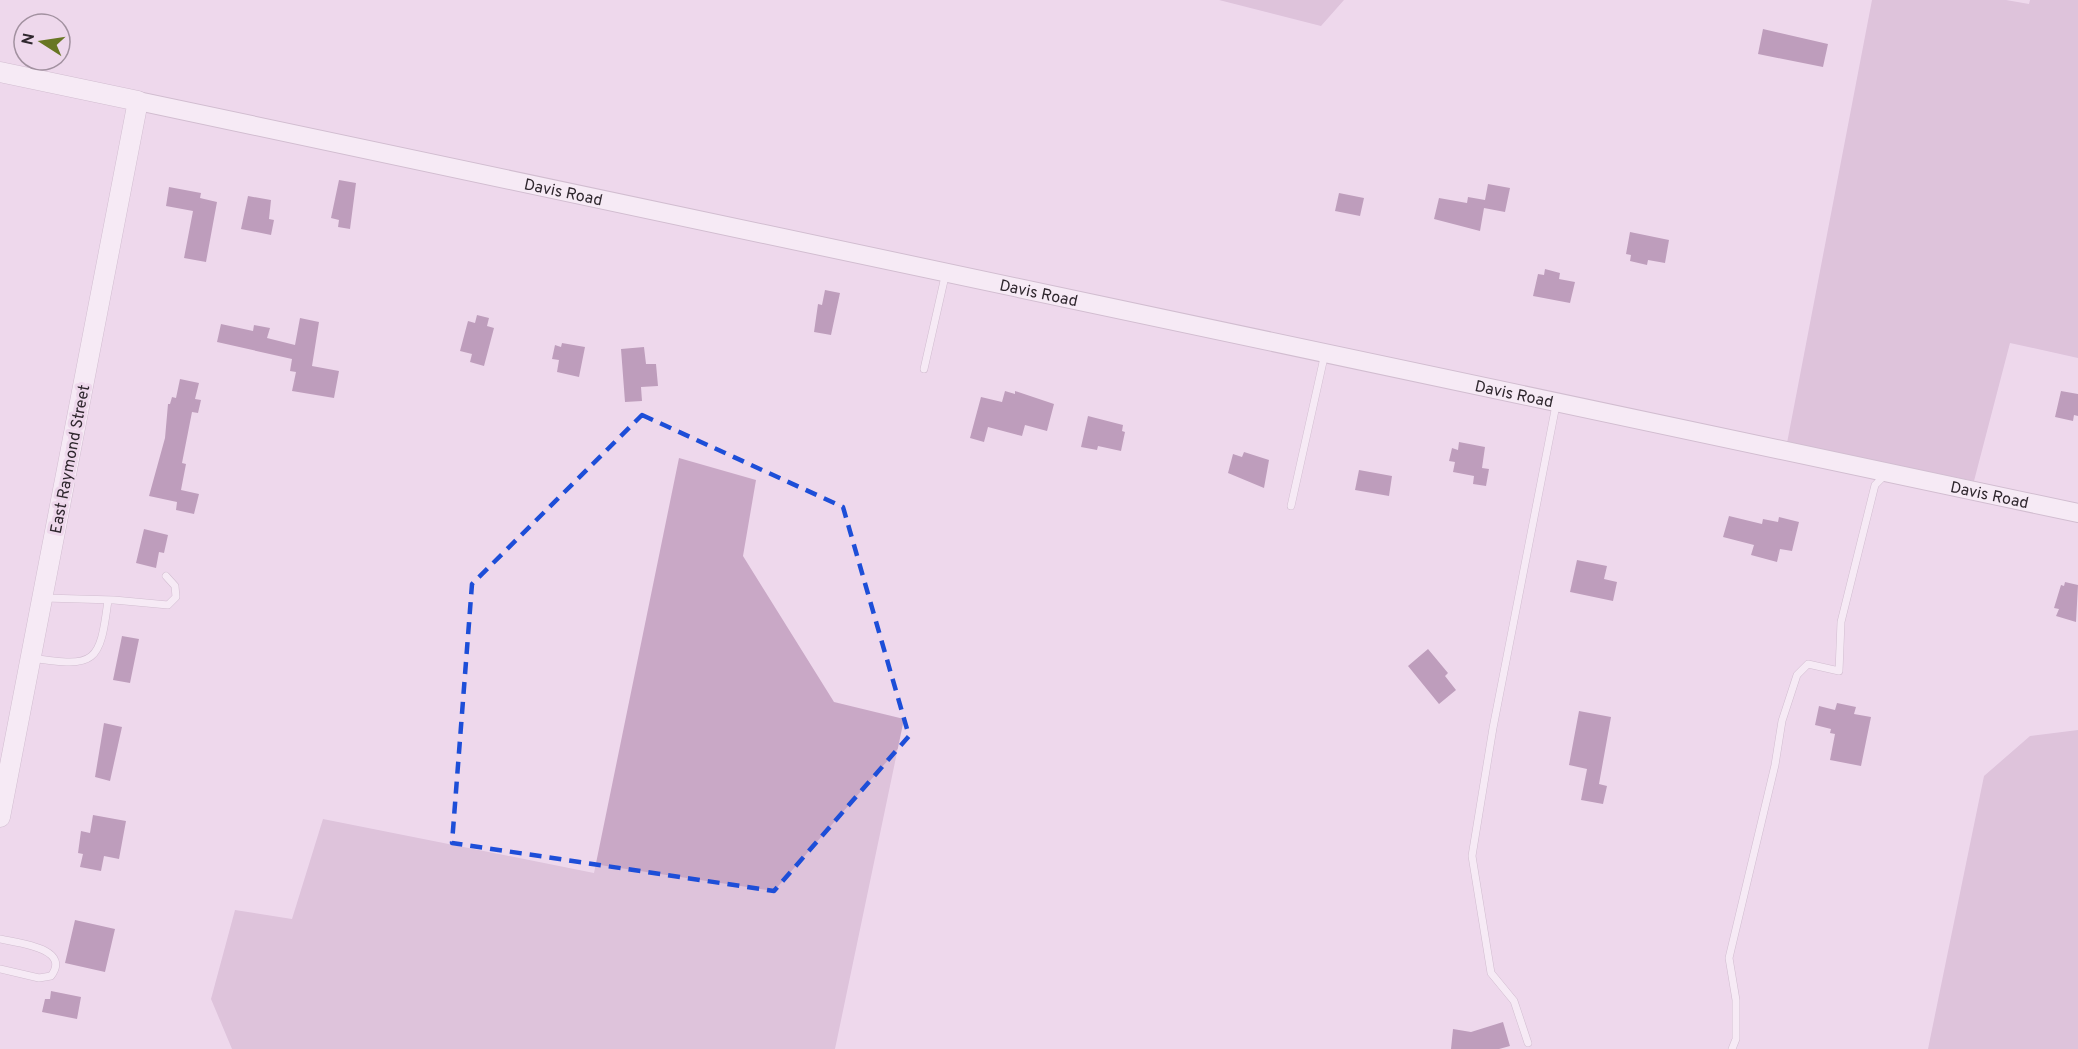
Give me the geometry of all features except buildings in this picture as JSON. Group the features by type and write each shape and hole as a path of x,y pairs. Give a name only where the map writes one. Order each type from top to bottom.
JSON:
{"main road":[{"name":"Davis Road","path":"0,72 138,100"},
{"name":"East Raymond Street","path":"0,818 138,100"}],"street":[{"name":"Davis Road","path":"138,100 2078,513"}],"lane":[{"path":"924,369 946,272"},
{"path":"1291,506 1325,353"},
{"path":"1528,1043 1514,1001 1491,973 1472,856 1493,728 1556,402"},
{"path":"1732,1049 1736,1039 1736,1000 1729,958 1775,765 1782,721 1797,675 1808,664 1839,671 1840,622 1864,522 1875,485 1887,473"},
{"path":"42,598 168,605 176,597 175,586 166,576"},
{"path":"31,658 71,664 88,659 100,649 108,600"},
{"path":"0,939 50,952 56,960 56,969 51,976 39,978 0,969"}],"highlighted area":[{"path":"642,415 843,507 909,736 774,891 452,843 472,584"}],"shaded area":[{"path":"1219,0 1344,0 1321,26"},
{"path":"1872,0 2006,0 2029,4 2030,0 2078,0 2078,358 2010,343 1974,481 1787,443"},
{"path":"679,458 756,480 743,556 834,702 904,719 835,1049 232,1049 211,999 235,910 292,919 323,819 594,873"},
{"path":"2078,730 2078,1049 1928,1049 1984,776 2030,736"}]}
